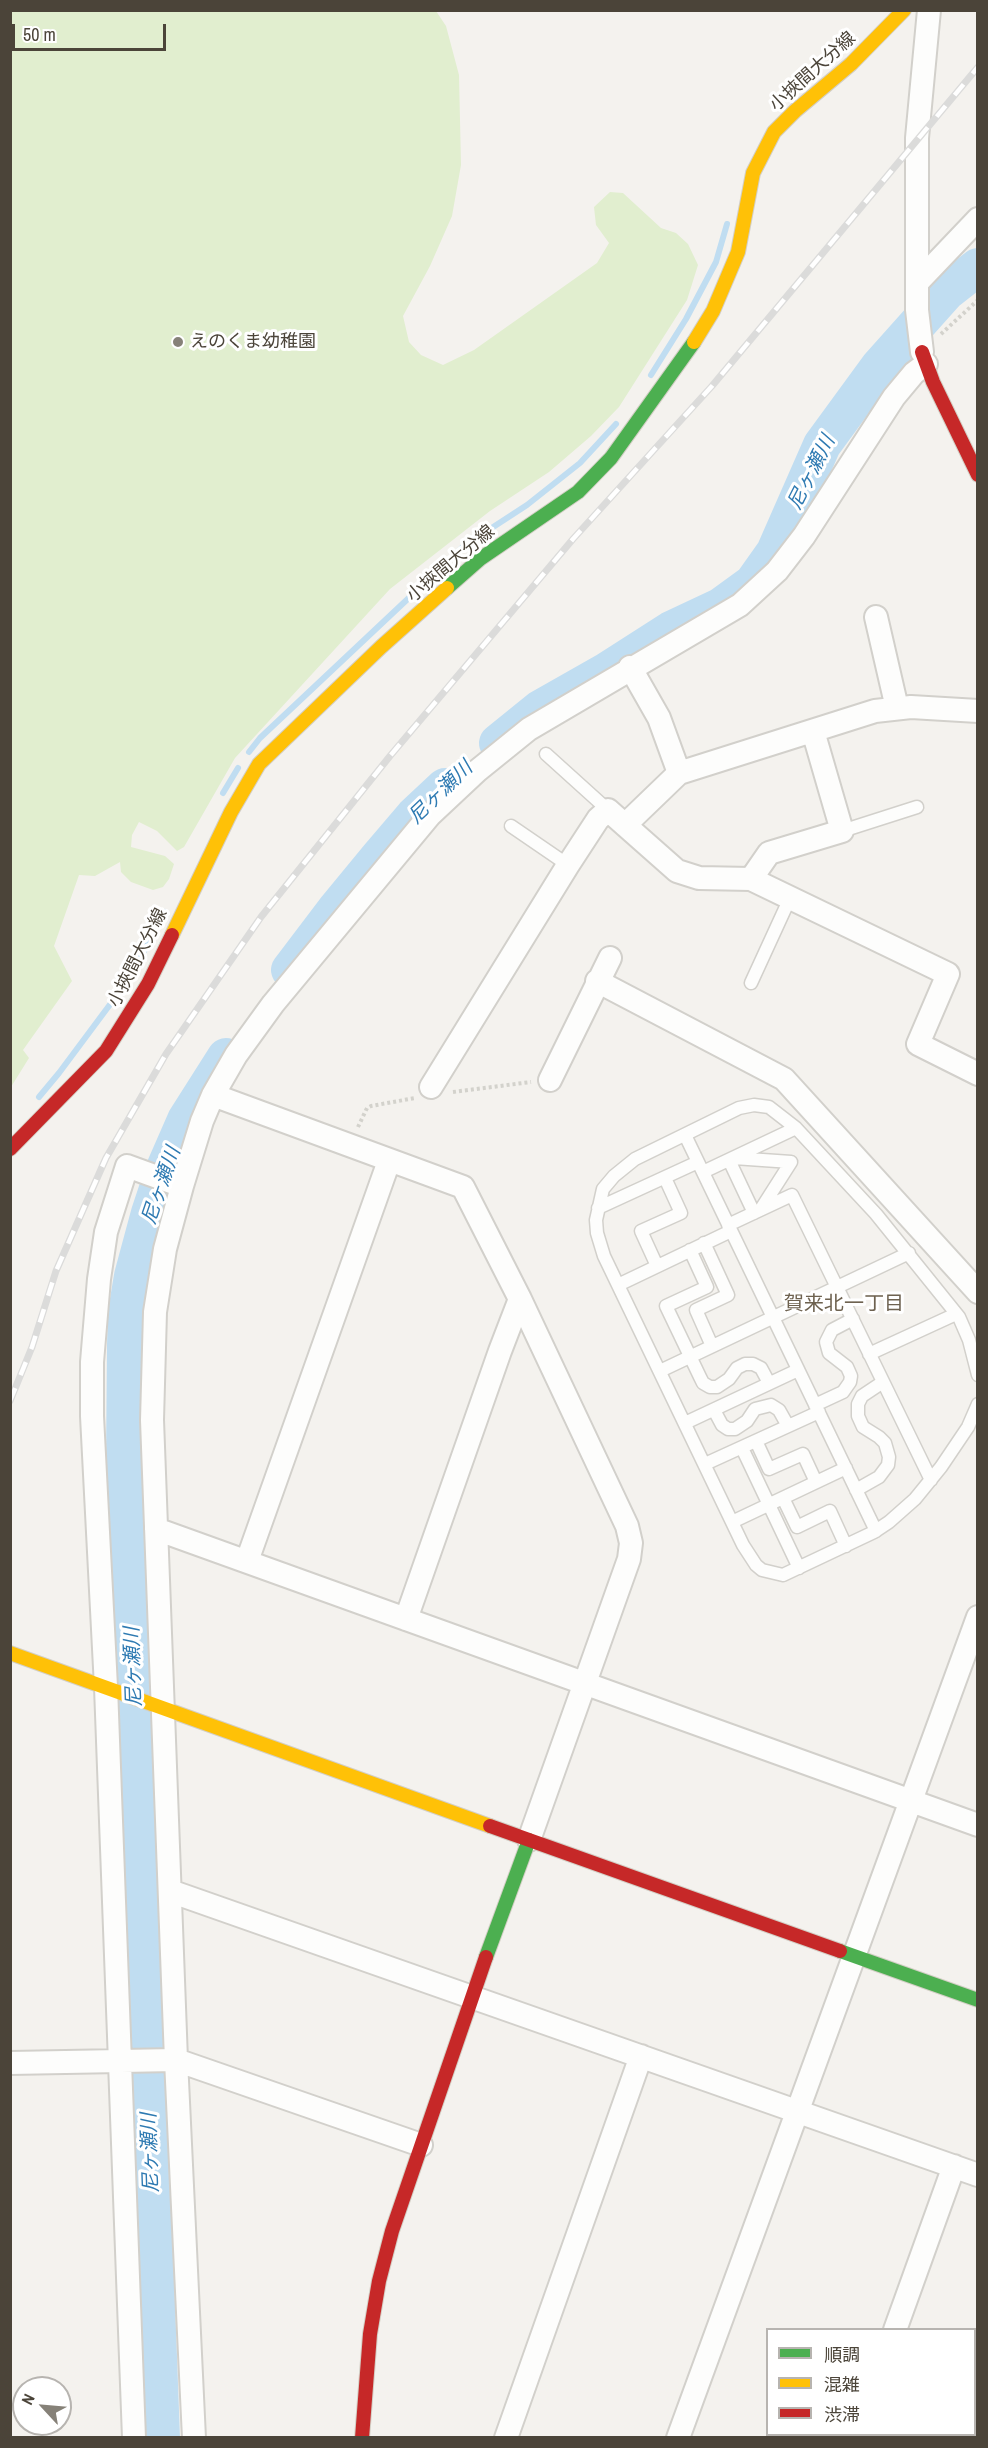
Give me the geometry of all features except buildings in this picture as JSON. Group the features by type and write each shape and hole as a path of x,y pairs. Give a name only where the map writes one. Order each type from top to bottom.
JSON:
{"street":[{"name":"小挾間大分線","path":"10,1149 106,1051 121,1030 148,984 231,812 259,764 458,578 480,559 578,492 611,458 689,350 713,311 738,252 753,173 774,132 795,111 851,64 904,10"},
{"path":"929,10 917,138 917,287 924,358 978,475"},
{"path":"917,287 978,219"},
{"path":"194,2438 170,1891 159,1708 152,1420 155,1312 175,1183 213,1095 251,1032 430,815 477,771 529,729 630,667 740,605 777,571 804,536 888,406 924,358"},
{"path":"876,617 897,708"},
{"path":"630,667 659,718 679,772"},
{"path":"625,825 679,772 875,711 897,708 978,711"},
{"path":"751,879 769,853 842,831 813,731"},
{"path":"431,1087 597,819 608,810 677,871 699,878 751,879 948,974 918,1044 978,1074"},
{"path":"550,1080 610,958"},
{"path":"597,981 784,1079 978,1292"},
{"path":"213,1095 463,1187 520,1299 630,1533 629,1559 472,1996 392,2231 379,2281 366,2379 363,2438"},
{"path":"247,1561 389,1161"},
{"path":"134,2438 121,2061 113,1689 92,1416 92,1362 99,1279 106,1232 127,1166 175,1183"},
{"path":"406,1619 520,1299"},
{"path":"156,1529 978,1826"},
{"path":"678,2438 978,1617"},
{"path":"10,1653 978,2000"},
{"path":"170,1891 978,2175"},
{"path":"506,2438 641,2056"},
{"path":"10,2063 176,2060 421,2145"},
{"path":"896,2328 954,2166"}],"lane":[{"path":"546,754 608,810"},
{"path":"842,831 917,807"},
{"path":"511,826 568,865"},
{"path":"751,983 790,898"},
{"path":"978,1375 965,1329 956,1314 876,1214 796,1128 774,1110 754,1105 739,1108 635,1159 624,1166 603,1189 598,1208 597,1233 604,1256 747,1553 762,1570 783,1575 876,1531 901,1513 931,1480 968,1427 978,1404"},
{"path":"598,1208 665,1178 731,1159 796,1128"},
{"path":"685,1134 876,1531"},
{"path":"731,1159 790,1162 757,1212"},
{"path":"731,1159 757,1212"},
{"path":"657,1266 641,1231 681,1213 665,1178"},
{"path":"618,1285 704,1243 757,1212 792,1195 931,1480"},
{"path":"704,1243 728,1295 696,1310 712,1346"},
{"path":"690,1250 707,1287 666,1306 704,1383 710,1387 723,1384 737,1368 749,1364 761,1368 769,1383"},
{"path":"660,1371 909,1253"},
{"path":"869,1354 956,1314"},
{"path":"705,1464 788,1426 843,1392 851,1376 847,1367 829,1353 826,1342 832,1330 853,1319"},
{"path":"685,1423 798,1370"},
{"path":"856,1490 879,1477 888,1465 889,1457 885,1443 863,1427 859,1422 857,1410 862,1396 883,1382"},
{"path":"714,1410 722,1425 728,1429 735,1429 747,1421 755,1409 771,1405 779,1410 788,1426"},
{"path":"756,1441 770,1469 803,1454 816,1482"},
{"path":"742,1448 799,1568"},
{"path":"732,1522 846,1468"},
{"path":"783,1498 797,1527 830,1511 846,1546"}],"path":[{"path":"924,358 978,300"}],"green space":[{"path":"11,10 436,11 446,26 459,75 461,165 452,216 430,266 403,316 409,342 421,355 443,365 474,350 597,263 609,243 596,225 594,207 610,192 623,193 661,228 676,233 688,244 698,265 687,300 619,407 591,436 549,472 490,511 390,589 235,758 184,847 177,851 157,831 139,822 132,835 131,847 165,856 174,864 169,879 163,887 153,890 131,882 121,872 120,862 95,876 79,875 54,946 72,981 23,1050 29,1058 11,1087"}],"waterway":[{"path":"651,375 686,319 716,262 727,224"},
{"name":"尼ヶ瀬川","path":"498,743 540,709 607,671 671,630 720,607 753,583 775,552 822,445 879,367 946,292 978,267"},
{"path":"249,752 260,738 464,546 527,505 580,463 616,424"},
{"path":"223,793 238,768"},
{"name":"尼ヶ瀬川","path":"290,970 379,857 414,816 445,787"},
{"path":"39,1097 129,979 165,912"},
{"name":"尼ヶ瀬川","path":"161,2438 125,1461 127,1312 133,1276 165,1168 186,1120 226,1057"}],"railway":[{"path":"10,1401 32,1347 56,1271 106,1158 166,1054 261,917 390,756 573,539 712,386 978,67"}],"traffic: fast":[{"path":"447,588 480,559 578,492 611,458 694,342"},
{"path":"486,1957 529,1840"},
{"path":"840,1951 978,2000"}],"traffic: slow":[{"path":"694,342 713,311 738,252 753,173 774,132 795,111 851,64 904,10"},
{"path":"172,935 231,812 259,764 381,647 447,588"},
{"path":"10,1653 490,1826"}],"traffic: jam":[{"path":"922,352 933,382 978,475"},
{"path":"10,1149 106,1051 148,984 172,935"},
{"path":"490,1826 840,1951"},
{"path":"362,2438 370,2334 379,2281 392,2231 486,1957"}],"place":[{"name":"えのくま幼稚園","path":"178,342"}],"district":[{"name":"賀来北一丁目","path":"844,1305"}]}
